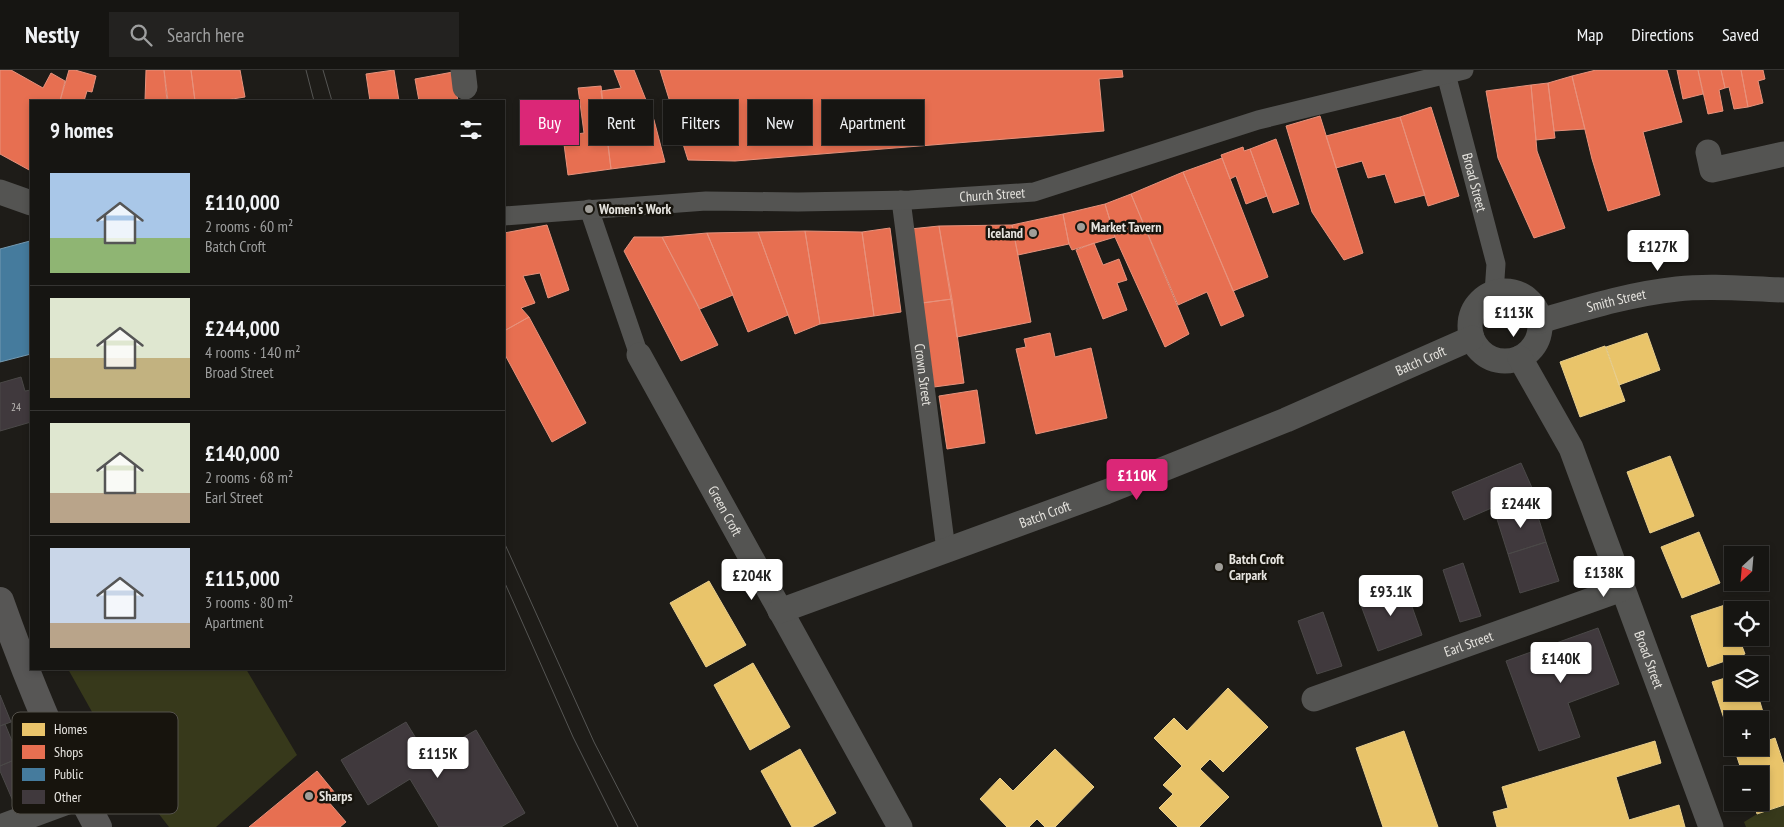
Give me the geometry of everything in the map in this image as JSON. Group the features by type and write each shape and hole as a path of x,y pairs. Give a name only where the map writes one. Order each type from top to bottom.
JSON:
{"highway":[{"path":"0,601 22,636 30,657"},
{"path":"35,670 50,712"},
{"path":"91,814 98,827"}],"street":[{"name":"Church Street","path":"505,216 706,200 798,202 901,200 1034,192 1258,120 1455,72"},
{"name":"Broad Street","path":"1455,72 1496,264 1494,293"},
{"path":"1708,152 1712,170 1784,154"},
{"path":"0,192 30,203"},
{"name":"Crown Street","path":"901,200 946,550"},
{"name":"Green Croft","path":"589,209 639,355 900,827"},
{"name":"Smith Street","path":"1540,321 1631,296 1678,289 1784,290"},
{"path":"1514,292 1524,296 1532,303 1540,321 1540,332 1536,343 1529,352 1520,358 1509,361 1497,360 1486,356 1472,338 1470,327 1476,306 1484,298 1494,293 1514,292"},
{"name":"Batch Croft","path":"780,611 1106,492 1286,420 1472,338"},
{"name":"Broad Street","path":"1520,358 1571,448 1711,827"},
{"name":"Earl Street","path":"1314,699 1622,589"},
{"path":"0,827 36,814"}],"green space":[{"path":"69,670 247,670 297,755 216,827 169,827 159,814 178,814 178,712 92,712"},
{"path":"1784,805 1784,827 1746,827 1744,822 1757,814"}],"building: Homes":[{"path":"1647,333 1660,370 1619,385 1606,347"},
{"path":"1605,346 1625,401 1580,417 1560,362"},
{"path":"1670,456 1694,516 1650,533 1627,472"},
{"path":"1699,532 1720,583 1682,598 1661,547"},
{"path":"709,581 746,645 706,667 670,603"},
{"path":"1724,605 1724,646 1742,646 1745,654 1724,656 1724,661 1708,667 1691,616"},
{"path":"753,663 790,727 750,750 714,685"},
{"path":"1724,678 1724,701 1760,701 1763,711 1724,711 1724,719 1712,682"},
{"path":"1228,688 1268,727 1223,772 1210,759 1200,769 1229,797 1199,827 1178,827 1159,808 1173,794 1163,785 1182,766 1154,738 1174,718 1187,731"},
{"path":"1404,731 1438,827 1383,827 1356,748"},
{"path":"1775,738 1784,765 1784,805 1769,810 1769,766 1740,766 1737,756 1769,756 1769,740"},
{"path":"1655,741 1661,763 1616,777 1629,820 1679,805 1685,827 1497,827 1493,812 1508,808 1502,787"},
{"path":"800,749 836,813 812,827 792,827 761,771"},
{"path":"1055,749 1094,787 1055,827 1045,827 1037,819 1029,827 1007,827 980,799 1000,778 1013,791"}],"building: Shops":[{"path":"0,70 11,70 43,88 51,73 65,81 60,100 30,100 30,170 0,154"},
{"path":"69,70 96,76 92,92 87,91 84,100 60,100"},
{"path":"146,70 164,70 167,100 145,100"},
{"path":"164,70 191,70 195,100 168,100"},
{"path":"191,70 240,70 245,97 226,100 195,100"},
{"path":"394,70 399,100 370,100 366,74"},
{"path":"614,70 634,70 646,100 602,100 601,91 621,88"},
{"path":"660,70 1122,70 1123,77 1099,79 1104,131 735,161 688,160 683,145 738,145 738,100 669,100"},
{"path":"1596,70 1667,70 1682,122 1643,132 1660,195 1608,211 1592,159 1572,76"},
{"path":"1677,70 1698,70 1703,94 1683,99"},
{"path":"1698,70 1721,70 1725,88 1719,90 1723,111 1708,114"},
{"path":"1721,70 1741,70 1748,107 1734,109 1729,87 1725,88"},
{"path":"1741,70 1763,70 1765,79 1758,81 1763,103 1748,107"},
{"path":"453,72 458,100 419,100 415,79"},
{"path":"1572,76 1585,129 1554,131 1548,83"},
{"path":"1548,83 1555,138 1536,140 1531,85"},
{"path":"1531,85 1537,151 1565,228 1534,238 1498,158 1486,91"},
{"path":"601,86 603,100 589,100 589,145 608,145 611,169 568,175 564,145 579,145 579,134 584,133 578,88"},
{"path":"1431,107 1459,196 1428,206 1400,117"},
{"path":"1320,116 1363,253 1344,260 1312,212 1286,126"},
{"path":"1400,117 1425,195 1395,203 1385,174 1368,178 1362,161 1336,168 1326,136"},
{"path":"653,118 665,162 611,169 608,145 653,145"},
{"path":"1276,139 1299,204 1273,213 1250,149"},
{"path":"1243,147 1244,151 1250,149 1267,196 1246,204 1236,176 1230,179 1221,155"},
{"path":"1222,158 1268,277 1233,291 1183,172"},
{"path":"1183,172 1244,316 1221,326 1207,292 1178,305 1131,194"},
{"path":"1131,194 1189,334 1165,347 1115,237 1105,204"},
{"path":"1105,204 1115,237 1072,250 1063,214"},
{"path":"1063,214 1069,244 1018,255 1012,225"},
{"path":"547,225 569,290 548,298 540,273 523,276 535,303 521,308 529,317 505,330 505,233"},
{"path":"1012,225 1031,322 957,337 939,226"},
{"path":"939,226 952,299 922,303 910,229"},
{"path":"890,228 901,312 874,316 862,232"},
{"path":"805,231 862,232 874,316 820,324"},
{"path":"805,231 820,324 795,334 758,232"},
{"path":"758,232 788,315 748,332 707,233"},
{"path":"707,233 733,295 700,309 662,237"},
{"path":"634,237 662,237 718,345 681,361 624,251"},
{"path":"1094,243 1103,265 1119,259 1127,280 1117,283 1127,310 1103,319 1076,250"},
{"path":"952,299 964,383 934,387 922,303"},
{"path":"529,317 586,423 552,442 505,355 505,330"},
{"path":"1050,333 1055,357 1091,348 1107,418 1036,434 1016,349 1026,347 1024,339"},
{"path":"977,390 985,443 947,449 939,396"},
{"name":"Sharps","path":"317,771 335,793 327,800 346,822 340,827 249,827"}],"building: Public":[{"path":"30,241 30,354 0,362 0,249"}],"building: Other":[{"path":"21,377 25,391 30,390 30,422 0,431 0,383"},
{"path":"1521,463 1533,490 1464,520 1452,492"},
{"path":"1534,504 1546,542 1508,554 1496,516"},
{"path":"1546,542 1559,581 1520,593 1508,554"},
{"path":"1463,563 1481,616 1460,622 1443,570"},
{"path":"1404,584 1422,635 1378,651 1359,600"},
{"path":"1323,612 1342,666 1317,674 1298,621"},
{"path":"1598,628 1619,684 1568,703 1580,737 1539,751 1506,661"},
{"path":"0,695 11,722 0,726"},
{"path":"406,722 428,758 476,730 525,813 501,827 439,827 410,779 368,805 341,760"},
{"path":"5,724 12,741 12,761 0,766 0,726"},
{"path":"12,761 12,799 0,771 0,766"}],"tram line":[{"path":"306,70 314,100"},
{"path":"323,70 332,100"},
{"path":"505,544 594,742 638,827"},
{"path":"505,583 573,737 618,827"}],"place":[{"name":"Women's Work","path":"589,209"},
{"name":"Market Tavern","path":"1081,227"},
{"name":"Iceland","path":"1033,233"},
{"name":"Batch Croft Carpark","path":"1219,567"},
{"name":"Sharps","path":"309,796"}]}
